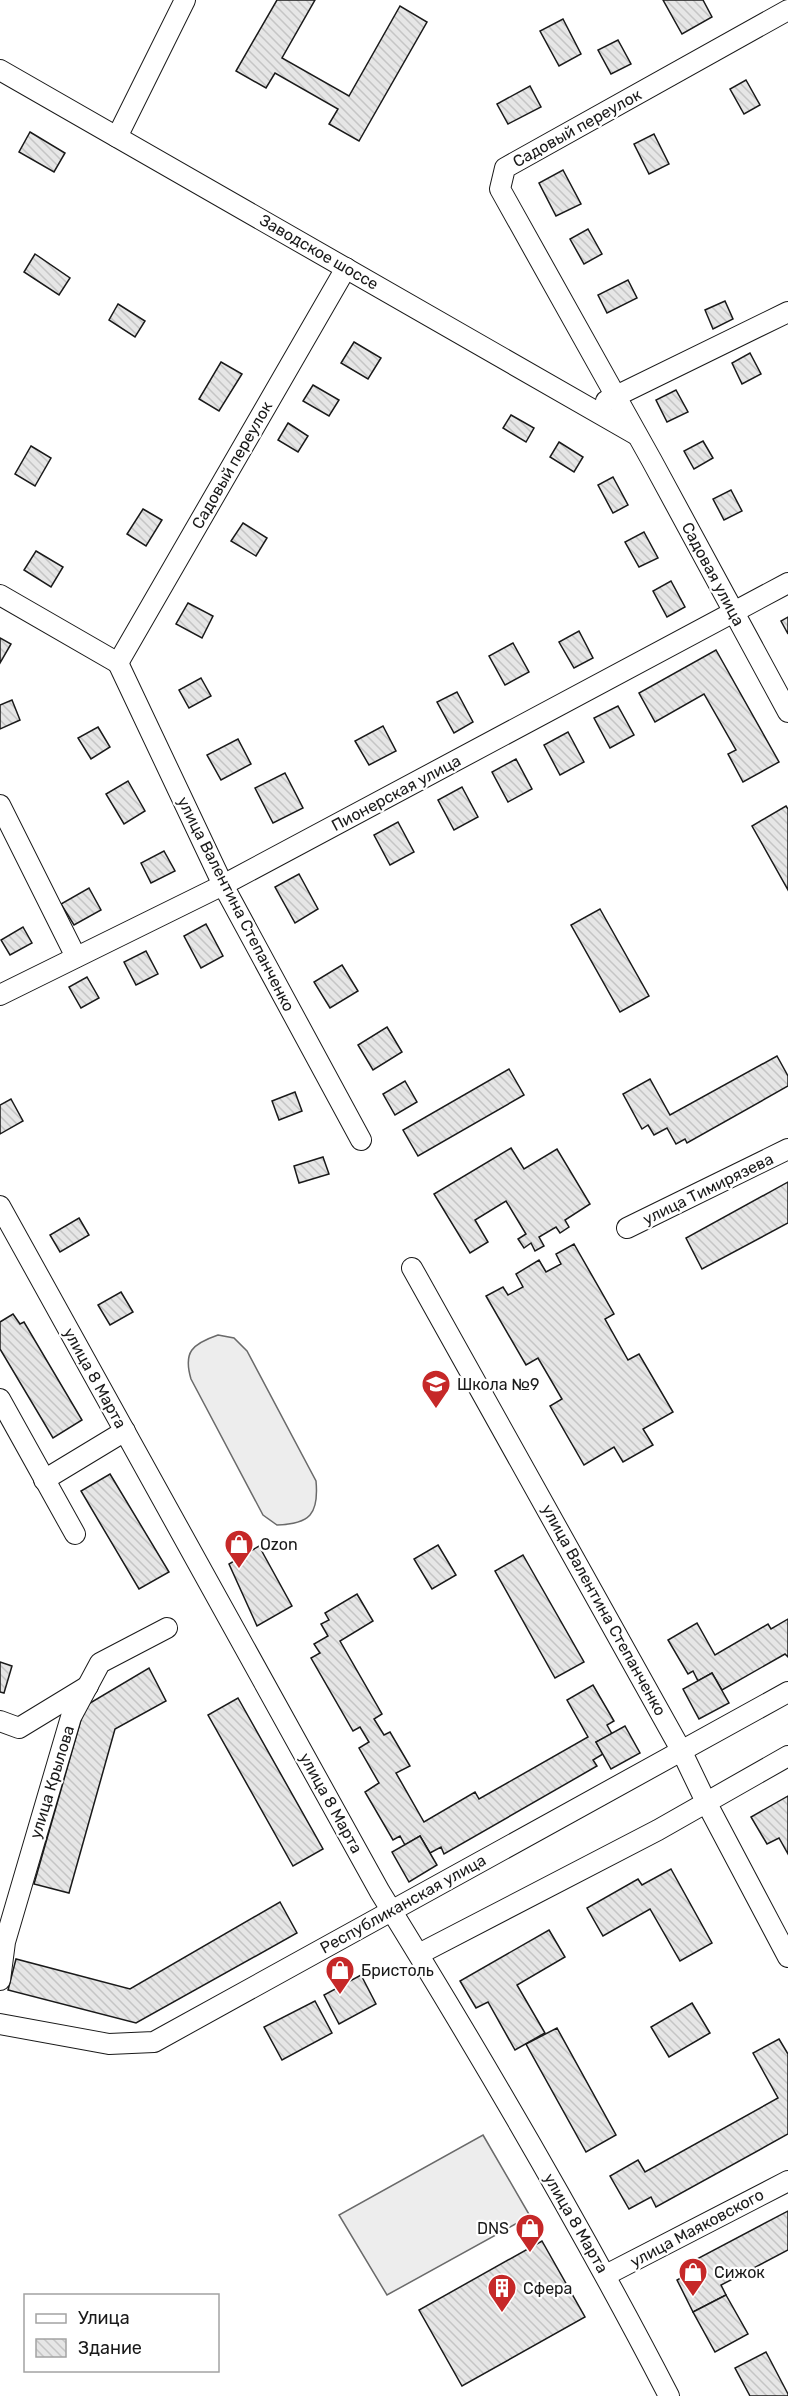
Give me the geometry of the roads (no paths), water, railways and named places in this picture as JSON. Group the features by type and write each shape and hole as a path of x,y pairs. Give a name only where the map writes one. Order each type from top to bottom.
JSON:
{"street":[{"path":"117,137 185,0"},
{"name":"Садовый переулок","path":"638,435 500,189 505,168 788,10"},
{"name":"Заводское шоссе","path":"0,70 638,435"},
{"name":"Садовый переулок","path":"118,663 346,268"},
{"path":"592,408 788,312"},
{"name":"Садовая улица","path":"638,435 788,712"},
{"name":"Пионерская улица","path":"0,995 223,885 788,583"},
{"path":"0,595 118,663"},
{"name":"улица Валентина Степанченко","path":"118,663 223,885 361,1140"},
{"path":"0,805 76,957"},
{"name":"улица Тимирязева","path":"627,1228 788,1149"},
{"name":"улица 8 Марта","path":"0,1206 391,1909 606,2275 669,2396"},
{"name":"улица Валентина Степанченко","path":"412,1268 681,1750 788,1957"},
{"path":"0,1399 75,1534"},
{"path":"44,1480 125,1431"},
{"name":"улица Крылова","path":"0,1980 3,1941 71,1717 100,1663 167,1628"},
{"path":"0,1721 19,1728 88,1686"},
{"name":"Республиканская улица","path":"0,2024 109,2043 154,2042 391,1909 788,1692"},
{"path":"419,1954 788,1756"},
{"name":"улица Маяковского","path":"606,2275 788,2181"}],"place":[{"name":"Школа №9","path":"436,1410"},
{"name":"Ozon","path":"239,1570"},
{"name":"Бристоль","path":"340,1996"},
{"name":"DNS","path":"530,2254"},
{"name":"Сижок","path":"693,2298"},
{"name":"Сфера","path":"502,2314"}]}
